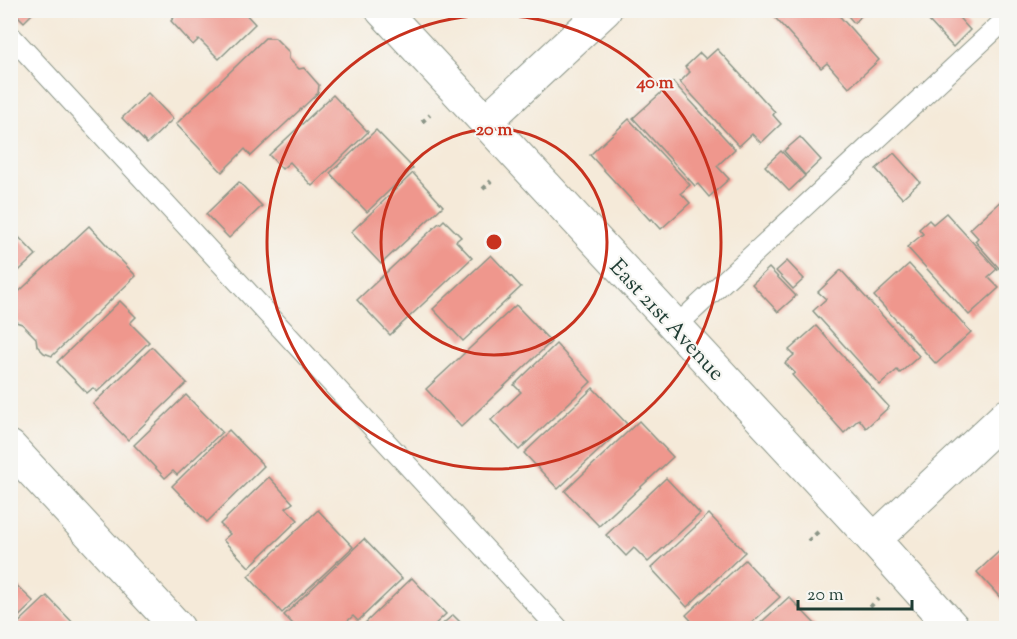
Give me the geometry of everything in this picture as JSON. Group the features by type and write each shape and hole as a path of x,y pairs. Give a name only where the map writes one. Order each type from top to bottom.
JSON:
{"street":[{"name":"East 21st Avenue","path":"382,10 953,628"},
{"path":"486,121 605,10"},
{"path":"873,540 1006,416"},
{"path":"10,447 178,628"}],"lane":[{"path":"675,327 1006,19"},
{"path":"10,35 558,628"}],"building":[{"path":"12,10 36,10 24,22"},
{"path":"180,10 242,10 255,24 219,59 199,39 193,45 171,21"},
{"path":"768,10 834,10 879,60 849,88 827,63 821,68"},
{"path":"843,10 867,10 854,23"},
{"path":"938,10 952,10 970,30 953,47 928,20"},
{"path":"265,38 275,38 289,52 289,59 299,69 304,68 319,85 318,93 251,156 245,149 222,172 176,124"},
{"path":"717,49 775,112 773,115 781,124 761,143 752,134 739,146 680,82 690,72 685,67 700,53 706,59"},
{"path":"673,82 735,149 717,166 729,179 709,197 698,184 695,186 633,118"},
{"path":"148,93 173,119 147,144 122,118"},
{"path":"333,95 368,132 312,186 290,162 282,169 269,155"},
{"path":"629,119 690,185 681,193 690,203 661,229 590,155"},
{"path":"376,130 413,168 367,212 330,173"},
{"path":"800,137 821,160 805,175 784,151"},
{"path":"781,151 805,176 789,191 765,166"},
{"path":"894,153 920,182 902,198 876,169"},
{"path":"413,173 443,206 381,264 351,232"},
{"path":"239,182 262,206 229,238 206,214"},
{"path":"1004,198 1006,200 1006,276 975,241 978,238 970,229"},
{"path":"946,213 997,269 988,277 999,288 969,315 907,247 923,234 919,229 929,220 933,224"},
{"path":"444,220 461,237 456,241 472,258 390,335 357,300"},
{"path":"89,226 136,276 52,356 44,353 37,346 36,338 22,324 10,317 10,300"},
{"path":"10,228 36,255 10,279"},
{"path":"491,255 521,287 463,341 433,309"},
{"path":"787,261 804,279 793,289 776,271"},
{"path":"909,264 971,332 936,364 874,296"},
{"path":"769,268 796,296 778,312 752,284"},
{"path":"841,270 919,356 900,373 897,370 880,385 813,311 826,299 818,292"},
{"path":"120,301 136,317 130,323 149,342 97,392 93,388 87,393 57,362"},
{"path":"516,305 551,342 461,427 426,389"},
{"path":"816,326 889,407 866,428 859,419 844,433 792,375 795,373 785,363 794,355 789,350"},
{"path":"556,344 591,382 519,450 491,420 521,392 514,385"},
{"path":"152,347 187,383 128,440 93,404"},
{"path":"593,388 627,424 558,489 524,453"},
{"path":"186,395 222,432 177,475 173,471 165,478 134,445"},
{"path":"639,421 673,457 599,526 565,491"},
{"path":"229,430 264,466 207,522 172,486"},
{"path":"269,477 293,503 286,508 298,520 249,567 223,540 230,534 220,524"},
{"path":"666,478 700,514 648,562 634,548 626,556 606,535"},
{"path":"318,510 353,547 282,613 248,576"},
{"path":"709,514 745,552 687,607 651,568"},
{"path":"364,539 402,579 358,621 353,616 340,628 297,628 284,615"},
{"path":"1006,545 1006,604 977,572"},
{"path":"745,560 780,597 746,628 698,628 686,615"},
{"path":"412,578 446,614 431,628 360,628"},
{"path":"10,579 34,602 10,625"},
{"path":"47,596 78,628 13,628"},
{"path":"789,597 817,626 815,628 755,628"},
{"path":"453,615 466,628 438,628"}]}
